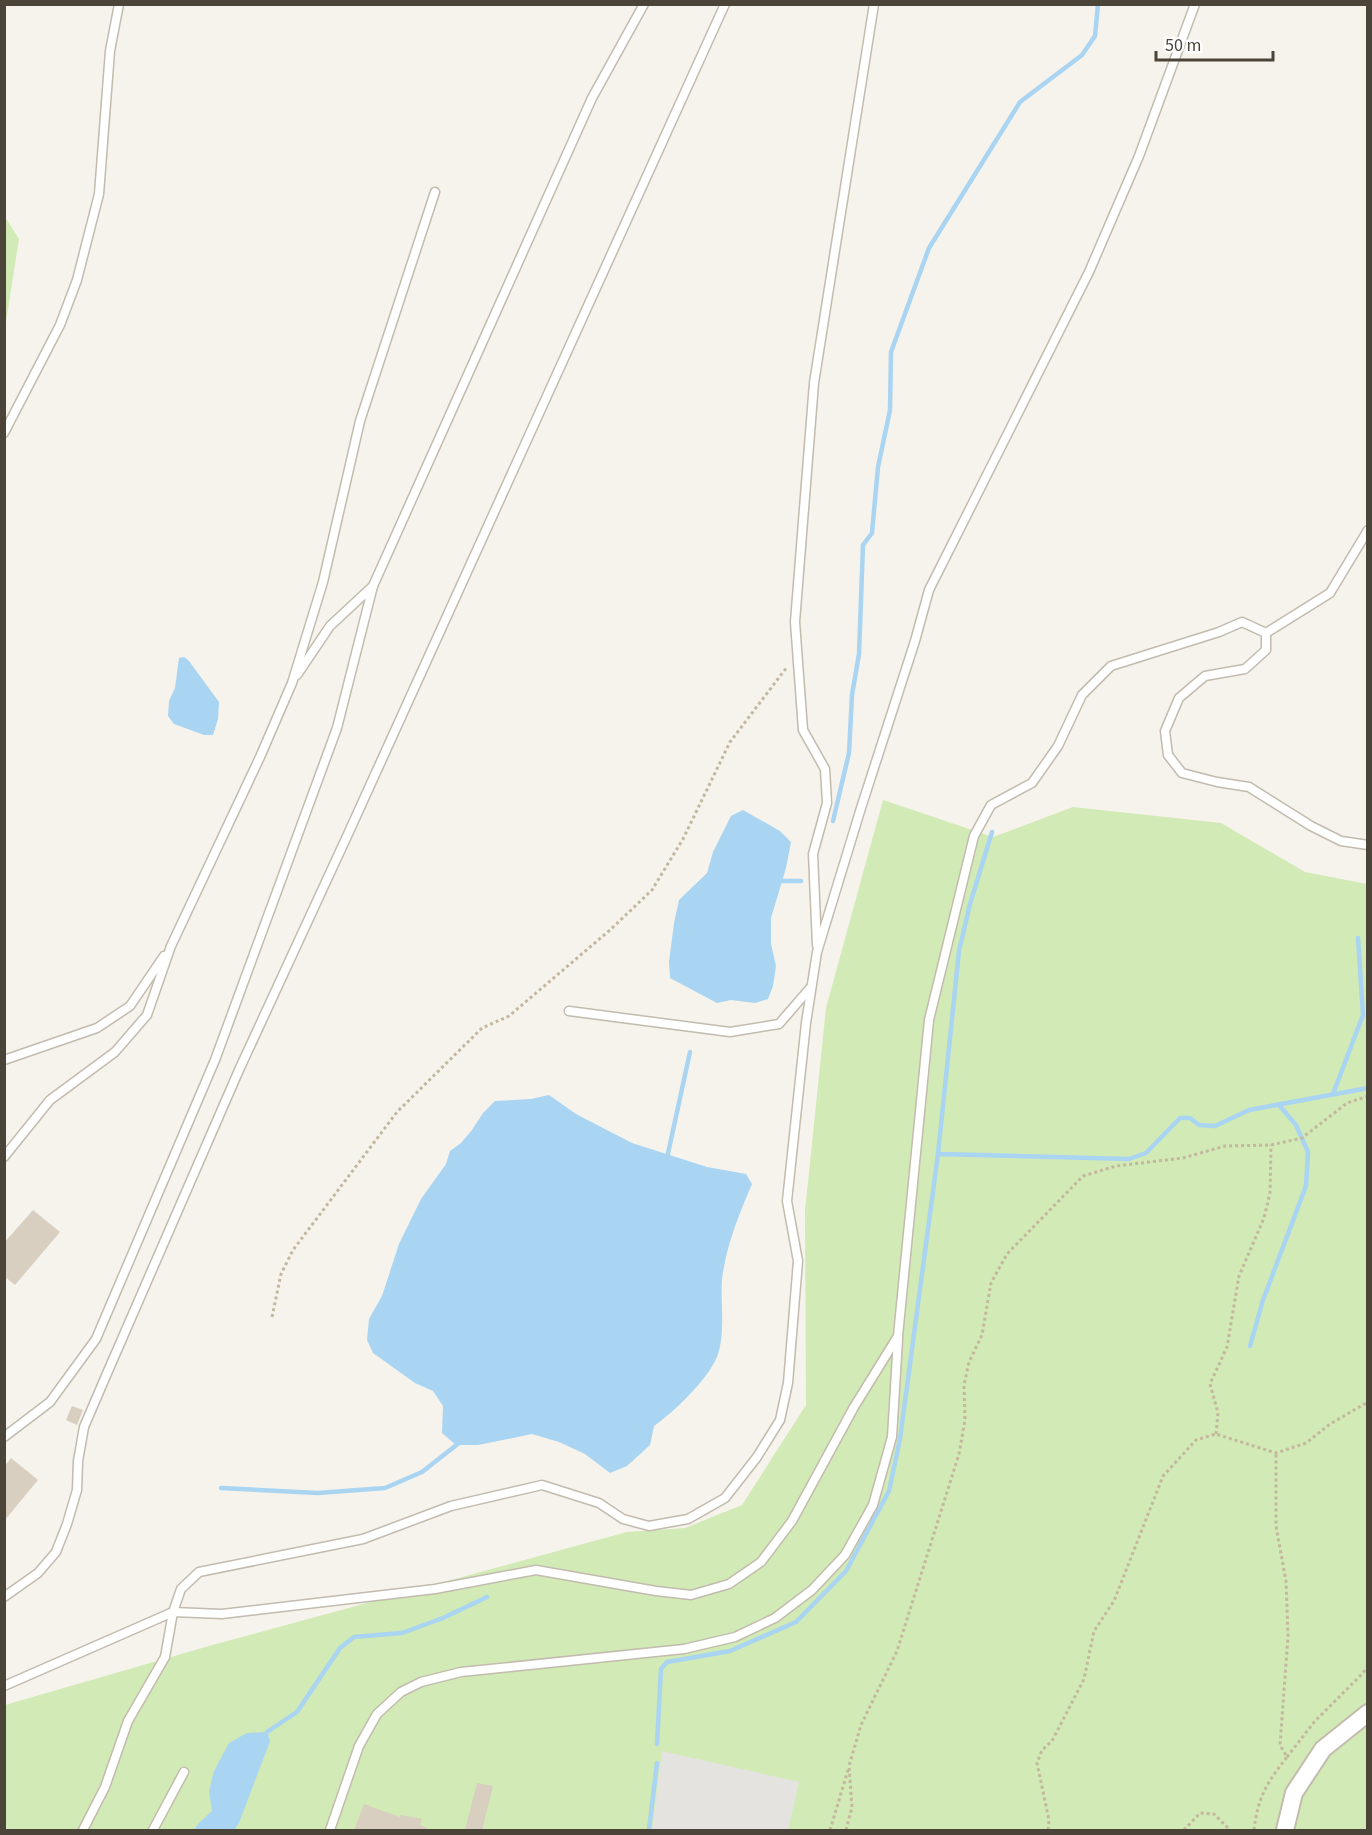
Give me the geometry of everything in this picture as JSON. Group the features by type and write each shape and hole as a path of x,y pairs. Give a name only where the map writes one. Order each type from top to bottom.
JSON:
{"street":[{"path":"1285,1830 1294,1793 1323,1749 1368,1713"}],"lane":[{"path":"4,433 60,325 78,280 99,194 110,51 119,4"},
{"path":"4,1437 50,1402 101,1329 215,1060 337,728 373,586 592,98 644,4"},
{"path":"4,1598 38,1573 56,1552 77,1490 78,1461 84,1427 239,1070 725,4"},
{"path":"817,952 813,854 827,803 825,769 803,730 795,622 814,383 874,4"},
{"path":"83,1830 105,1787 128,1720 165,1657 173,1612 181,1589 199,1572 363,1539 452,1506 542,1485 599,1503 623,1519 650,1526 687,1519 725,1498 757,1457 780,1420 788,1383 798,1261 787,1201 817,952 929,590 1089,272 1139,156 1195,4"},
{"path":"4,1157 50,1100 115,1052 147,1015 171,946 255,768 292,683 322,582 360,421 435,192"},
{"path":"1266,633 1330,593 1368,530"},
{"path":"292,683 330,626 373,586"},
{"path":"330,1830 359,1746 377,1714 401,1692 421,1682 461,1672 684,1649 735,1638 775,1618 812,1590 845,1556 873,1505 892,1437 898,1336 928,1020 974,836 991,805 1032,783 1058,746 1082,694 1111,666 1219,632 1242,622 1266,633"},
{"path":"1266,633 1266,650 1245,669 1205,676 1179,698 1165,731 1168,755 1182,773 1249,787 1311,826 1341,841 1368,845"},
{"path":"4,1060 97,1028 130,1006 171,946"},
{"path":"569,1011 730,1032 779,1024 812,987"},
{"path":"4,1686 173,1612 222,1614 435,1589 536,1570 691,1595 729,1584 761,1562 792,1521 854,1407 898,1336"},
{"path":"153,1830 184,1772"}],"path":[{"path":"273,1317 281,1274 293,1250 397,1112 482,1028 509,1016 610,930 652,890 683,839 730,742 797,654"},
{"path":"831,1830 861,1725 897,1651 959,1454 965,1420 964,1385 969,1362 982,1335 991,1283 1007,1254 1083,1176 1116,1166 1183,1158 1225,1146 1271,1145 1302,1138 1347,1103 1368,1096"},
{"path":"1216,1434 1218,1413 1210,1384 1227,1347 1239,1276 1264,1218 1270,1193 1271,1145"},
{"path":"1048,1830 1049,1820 1037,1763 1042,1750 1052,1741 1084,1679 1094,1631 1114,1602 1163,1476 1196,1440 1216,1434 1275,1453 1306,1443 1329,1424 1368,1402"},
{"path":"1275,1453 1276,1526 1286,1581 1288,1636 1280,1745 1287,1757"},
{"path":"1254,1830 1256,1812 1267,1783 1314,1721 1363,1673 1368,1665"},
{"path":"846,1830 852,1807 849,1766"},
{"path":"1184,1830 1200,1813 1214,1814 1230,1830"}],"green space":[{"path":"5,217 19,239 5,328"},
{"path":"883,800 993,837 1073,807 1221,823 1305,872 1367,884 1367,1830 5,1830 5,1705 209,1646 627,1532 685,1528 742,1505 806,1405 805,1211 826,1008"}],"shaded area":[{"path":"662,1751 799,1782 788,1830 652,1830"}],"water":[{"path":"184,657 219,702 218,719 213,735 204,735 174,724 168,716 169,701 175,688 179,658"},
{"path":"743,810 780,831 791,842 771,918 771,944 776,966 768,999 755,1003 731,1000 717,1003 670,978 669,962 674,923 679,900 707,873 713,852 731,816"},
{"path":"549,1095 576,1114 632,1143 707,1167 746,1174 752,1184 725,1260 722,1285 722,1335 716,1359 689,1396 654,1426 650,1445 627,1466 610,1473 585,1454 559,1442 532,1434 478,1445 456,1445 442,1433 443,1406 433,1391 415,1383 373,1353 367,1340 369,1319 382,1296 399,1244 421,1199 446,1164 450,1151 461,1143 495,1101 531,1099"},
{"path":"267,1732 270,1741 239,1823 234,1830 194,1830 212,1811 209,1791 214,1771 229,1743 247,1733"}],"building":[{"path":"33,1210 60,1232 15,1285 4,1276 4,1243"},
{"path":"72,1406 83,1410 77,1425 66,1420"},
{"path":"11,1458 38,1480 4,1521 4,1467"},
{"path":"477,1783 493,1786 482,1830 465,1830"},
{"path":"364,1804 400,1817 400,1815 422,1819 420,1825 431,1830 354,1830"}],"waterway":[{"path":"833,821 849,753 852,695 859,654 863,545 872,533 878,467 890,410 891,352 929,248 1020,102 1082,55 1095,36 1098,4"},
{"path":"938,1154 959,951 970,904 992,832"},
{"path":"780,881 801,881"},
{"path":"1333,1094 1363,1015 1358,938"},
{"path":"667,1158 690,1052"},
{"path":"657,1744 661,1669 667,1662 730,1651 796,1622 846,1571 889,1491 900,1439 938,1154 1129,1159 1146,1153 1180,1118 1190,1118 1199,1125 1215,1126 1249,1110 1368,1088"},
{"path":"1250,1346 1263,1300 1306,1186 1308,1152 1296,1125 1279,1105"},
{"path":"221,1488 318,1493 385,1488 422,1472 459,1443"},
{"path":"265,1737 267,1732 297,1712 340,1648 354,1637 402,1633 443,1618 487,1597"},
{"path":"649,1830 657,1763"}]}
